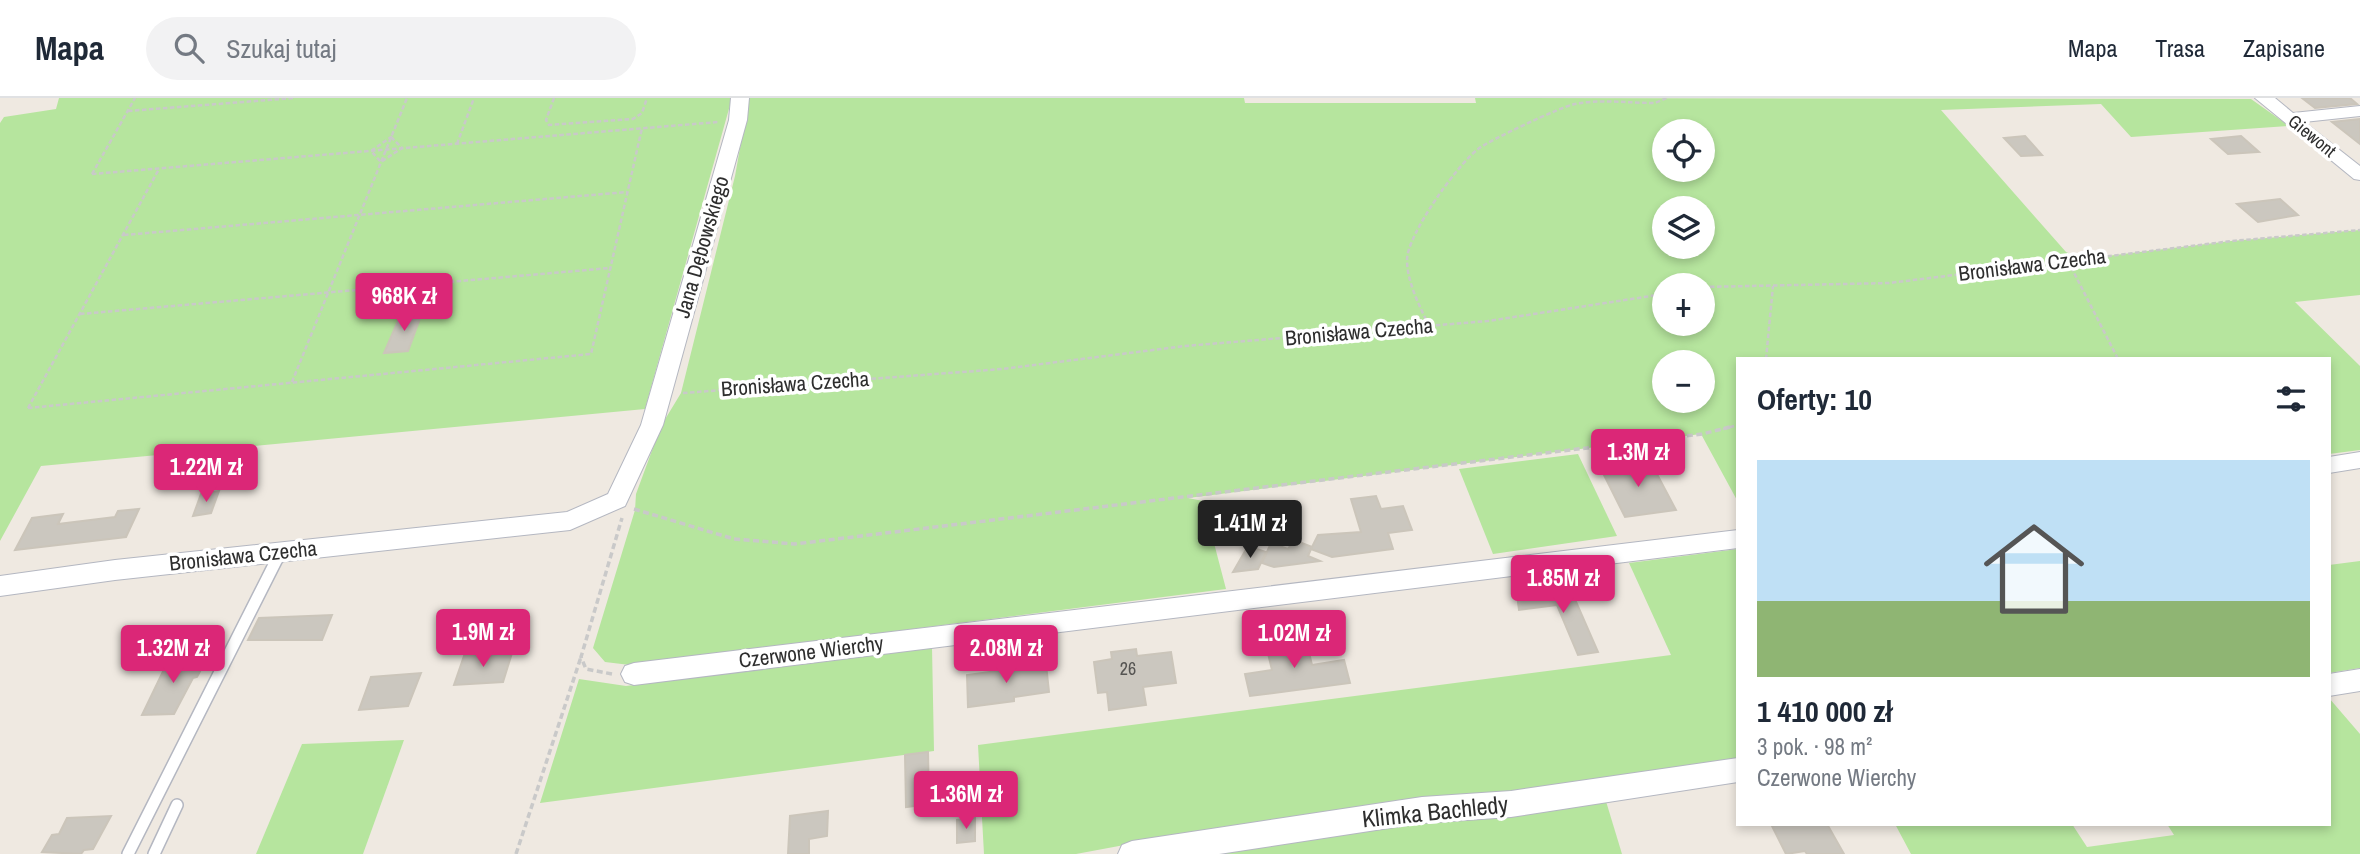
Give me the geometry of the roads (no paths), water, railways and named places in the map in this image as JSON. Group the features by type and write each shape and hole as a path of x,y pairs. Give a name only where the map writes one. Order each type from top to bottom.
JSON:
{"street":[{"name":"Jana Dębowskiego","path":"617,500 652,425 738,120 740,98"},
{"name":"Giewont","path":"2264,98 2360,175"},
{"path":"2290,118 2360,111"},
{"path":"2331,465 2360,460"},
{"name":"Bronisława Czecha","path":"0,586 115,570 570,521 617,500"},
{"name":"Czerwone Wierchy","path":"634,674 1736,539"},
{"path":"2331,685 2360,680"},
{"name":"Klimka Bachledy","path":"1132,854 1422,810 1511,804 1736,770"}],"lane":[{"path":"128,854 280,553"},
{"path":"154,854 177,805"}]}
